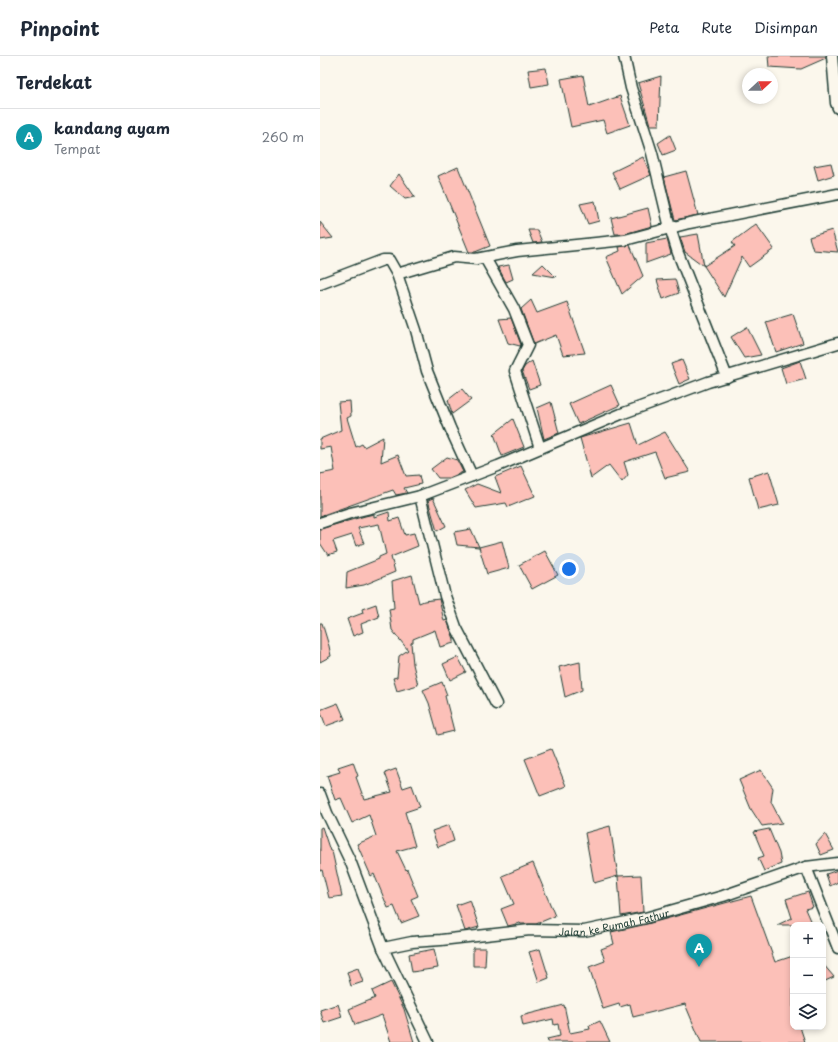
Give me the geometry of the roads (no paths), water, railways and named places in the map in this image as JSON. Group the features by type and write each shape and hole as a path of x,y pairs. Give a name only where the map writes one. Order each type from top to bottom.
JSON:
{"street":[{"path":"624,56 652,153 670,228 727,377"},
{"path":"832,56 836,103 838,108"},
{"path":"398,274 454,257 476,259 517,250 625,240 689,223 838,194"},
{"path":"484,258 514,309 528,346 515,370 540,448"},
{"path":"320,284 383,260 389,260 398,274 416,330 427,371 450,428 472,476"},
{"path":"320,523 350,513 420,496 621,414 727,377 838,343"},
{"path":"420,496 445,596 456,627 496,704"},
{"path":"320,794 324,815 351,863 383,948 428,1042"},
{"name":"Jalan ke Rumah Fathur","path":"383,948 412,942 530,930 584,931 645,918 723,896 806,867 838,863"},
{"path":"806,867 838,948"}],"place":[{"name":"kandang ayam","path":"699,967"}]}
